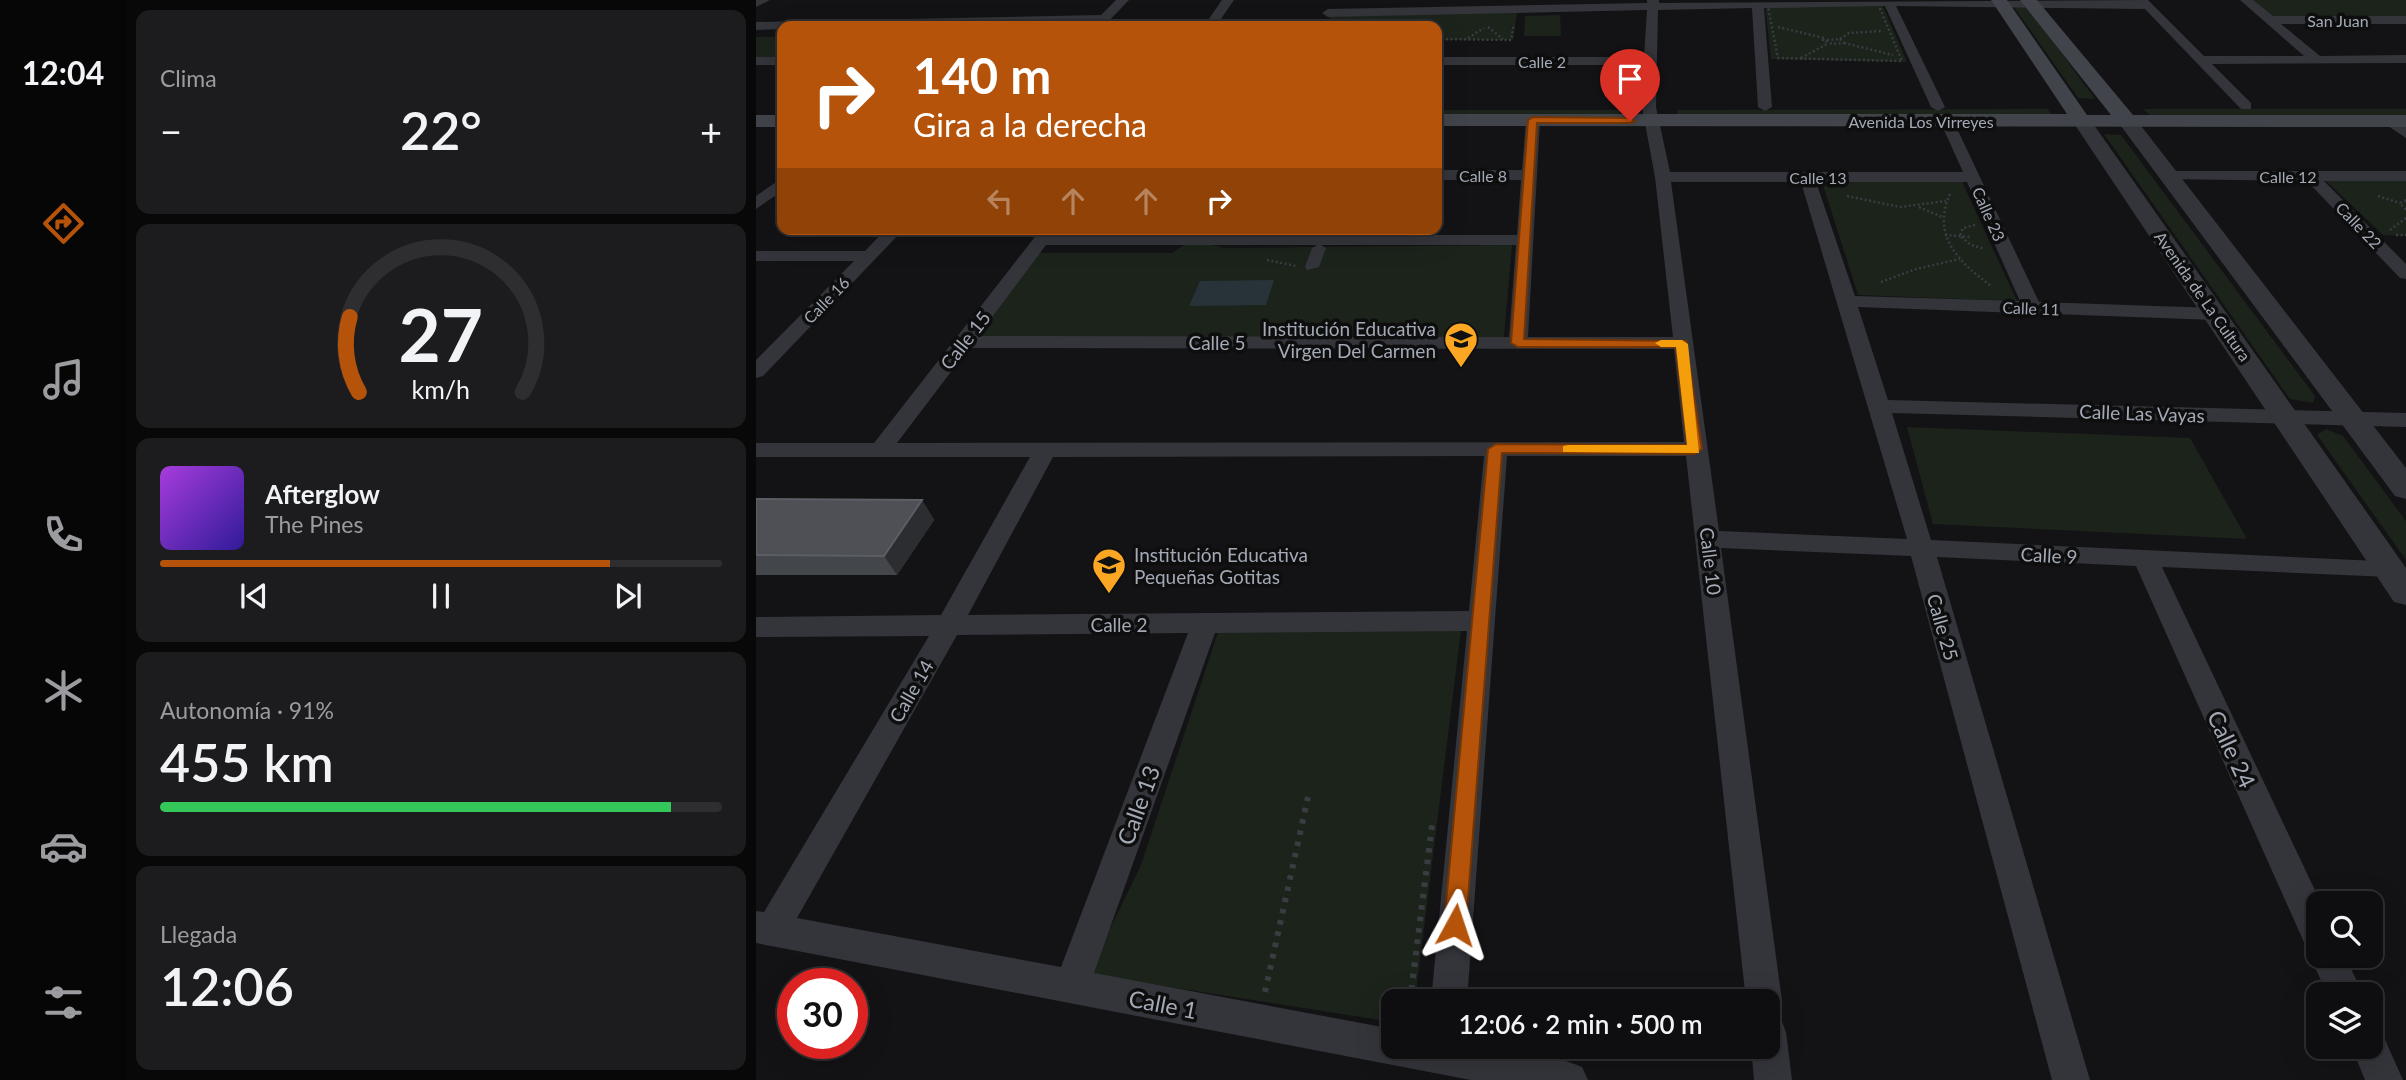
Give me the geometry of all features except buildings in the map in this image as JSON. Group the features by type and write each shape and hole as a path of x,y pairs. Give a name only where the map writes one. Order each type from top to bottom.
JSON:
{"main road":[{"name":"Avenida de La Cultura","path":"2000,1 2077,115"},
{"path":"2030,2 2122,114"},
{"name":"Avenida Los Virreyes","path":"1442,108 1651,114 2077,115 2246,106 2406,107"},
{"name":"Avenida Los Virreyes","path":"1442,120 1533,120 1765,107 1943,114"},
{"path":"756,108 777,108"},
{"name":"Avenida Los Virreyes","path":"2122,114 2401,125"},
{"path":"756,121 777,121"}],"street":[{"path":"756,4 764,0"},
{"path":"1102,21 1123,0"},
{"path":"1213,21 1228,0"},
{"path":"1324,21 1334,0"},
{"path":"2246,0 2317,60"},
{"name":"Calle 23","path":"1889,2 2032,308"},
{"path":"1328,13 1652,3 2145,3 2246,106"},
{"name":"Calle 10","path":"1652,3 1648,61 1651,114 1663,177 1694,449 1709,539 1763,989"},
{"path":"1758,4 1765,107"},
{"name":"San Juan","path":"2271,20 2406,20"},
{"path":"756,26 777,26"},
{"path":"2202,60 2406,60"},
{"path":"756,61 777,61"},
{"name":"Calle 2","path":"1442,61 1648,61"},
{"path":"2122,114 2406,489"},
{"name":"Avenida de La Cultura","path":"2077,115 2406,593"},
{"path":"1518,343 1533,120"},
{"name":"Calle 8","path":"1442,175 1530,175"},
{"name":"Calle 12","path":"2171,176 2406,176"},
{"name":"Calle 22","path":"2311,176 2406,274"},
{"name":"Calle 13","path":"1663,177 1972,177"},
{"name":"Calle 25","path":"1807,177 1848,301 1921,548 2071,1080"},
{"path":"756,204 777,187"},
{"name":"Calle 16","path":"756,372 890,235"},
{"path":"1045,235 1524,240"},
{"name":"Calle 15","path":"880,450 1045,235"},
{"path":"1312,267 1319,248"},
{"path":"756,257 869,256"},
{"name":"Calle 11","path":"1848,301 2215,314"},
{"name":"Calle 5","path":"963,342 1682,344"},
{"name":"Calle Las Vayas","path":"1878,406 2406,420"},
{"path":"1450,989 1496,449"},
{"path":"756,450 1694,449"},
{"name":"Calle 14","path":"764,928 949,625 1045,450"},
{"name":"Calle 9","path":"1709,539 2146,560 2389,568"},
{"name":"Calle 24","path":"2146,560 2306,909"},
{"name":"Calle 2","path":"756,627 1481,621"},
{"name":"Calle 13","path":"1072,986 1205,623"},
{"name":"Calle 1","path":"764,928 1381,1041"},
{"name":"Calle 1","path":"1476,1059 1569,1080"},
{"path":"1771,1059 1773,1080"},
{"path":"2375,1059 2384,1080"}],"path":[{"path":"1878,4 1889,31 1902,61 1777,58 1768,7 1878,4"},
{"path":"1771,26 1825,39 1840,39 1849,33 1889,31"},
{"path":"1442,39 1511,40"},
{"path":"1825,39 1828,44"},
{"path":"1840,39 1844,43"},
{"path":"1800,59 1828,44 1844,43 1900,57"},
{"path":"1952,191 1942,217 1945,235 1960,259 1997,290"},
{"path":"1841,194 1882,205 1918,206 1946,201"},
{"path":"2406,200 2400,203 2406,210"},
{"path":"1918,206 1942,217"},
{"path":"1960,236 1963,228 1979,225 1975,214"},
{"path":"2384,234 2406,235"},
{"path":"1945,235 1970,237"},
{"path":"1960,236 1971,245 1990,249 1985,237"},
{"path":"1878,284 1916,269 1960,259"},
{"path":"1264,996 1308,797"}],"shaded area":[{"path":"2252,0 2406,0 2406,18 2274,18"},
{"path":"1882,4 1907,62 1771,59 1765,5"},
{"path":"2014,7 2029,8 2095,99 2078,98"},
{"path":"1517,12 1513,40 1442,40 1442,21 1328,21 1330,16"},
{"path":"1560,15 1561,36 1524,36 1525,16"},
{"path":"756,37 777,37 777,58 756,58"},
{"path":"2048,109 2052,116 1678,115 1677,110"},
{"path":"2143,109 2406,109 2406,116 2151,116"},
{"path":"1442,110 1619,110 1620,116 1442,116"},
{"path":"2104,134 2121,135 2315,396 2313,403 2290,399"},
{"path":"2325,180 2406,180 2406,236 2383,235"},
{"path":"1822,182 1962,182 2017,301 1858,295"},
{"path":"1186,244 1209,244 1224,248 1512,245 1504,337 977,338 1038,253 1172,253"},
{"path":"1274,280 1266,305 1189,306 1200,281"},
{"path":"1907,427 2190,438 2247,539 1933,524"},
{"path":"2326,429 2343,436 2406,521 2406,560 2317,435"},
{"path":"1219,629 1461,630 1416,989 1381,989 1381,1020 1088,974 1141,865"}],"slow traffic":[{"path":"1568,449 1694,449 1682,344 1661,343"}],"place":[{"name":"Institución Educativa Virgen Del Carmen","path":"1461,369"},
{"name":"Institución Educativa Pequeñas Gotitas","path":"1109,595"}],"route":[{"path":"1455,925 1496,449 1694,449 1682,344 1518,343 1533,120 1630,121"}]}
